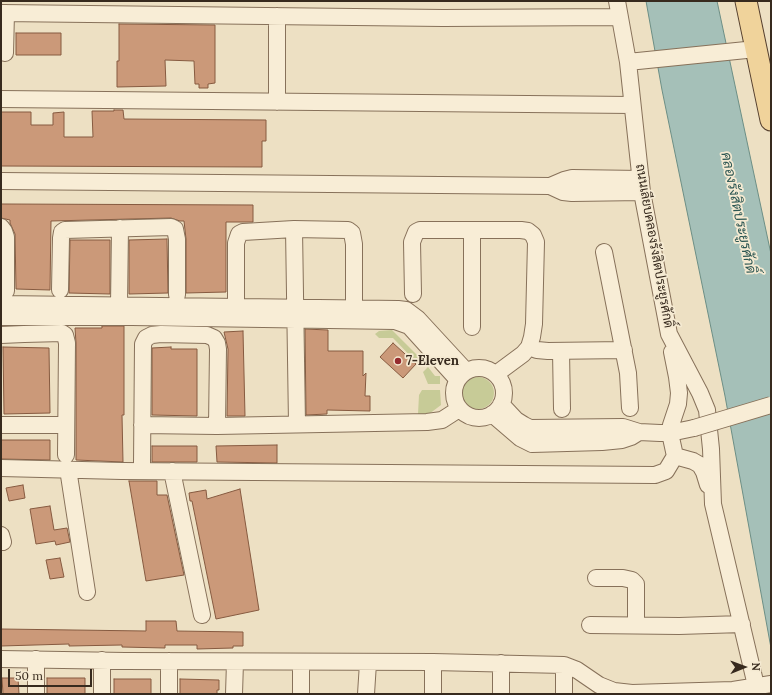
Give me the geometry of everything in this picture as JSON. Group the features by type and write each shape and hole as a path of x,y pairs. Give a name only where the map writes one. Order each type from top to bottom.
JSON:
{"main road":[{"path":"746,1 746,50 771,120"}],"street":[{"name":"ถนนเลียบคลองรังสิตประยูรศักดิ์","path":"617,1 620,17 634,61 632,105 641,186 669,334 700,393 707,410 713,504 742,624 763,688"},
{"path":"5,53 3,13 443,18 620,17"},
{"path":"277,16 277,102"},
{"path":"634,61 746,50"},
{"path":"1,99 632,105"},
{"path":"1,182 550,186 572,178 641,186"},
{"path":"1,227 6,237 3,297 119,305 236,306 296,313 386,320 402,323 462,375"},
{"path":"60,290 61,238 62,232 65,230 171,227 174,229 177,239 177,295"},
{"path":"119,305 120,228"},
{"path":"236,306 236,243 239,234 243,232 294,229 348,230 352,233 354,244 354,308"},
{"path":"294,229 297,424"},
{"path":"413,294 412,242 416,232 420,230 521,230 528,231 533,235 536,242 534,324 532,336 529,347 523,354 496,374"},
{"path":"472,230 472,327"},
{"path":"604,252 628,373 630,408"},
{"path":"1,317 296,313 354,308 398,308 410,312 418,319 462,375"},
{"path":"142,464 143,344 146,338 152,335 161,334 207,335 214,338 217,343 217,426"},
{"path":"1,468 67,462 172,471 655,475 666,471 675,456 670,433 678,404 679,393 669,334"},
{"path":"1,335 65,335 67,343 67,462 88,592"},
{"path":"529,347 537,350 561,351 624,350"},
{"path":"561,351 562,409"},
{"path":"478,367 491,370 496,374 501,380 504,388 504,396 497,409 484,418 475,418 466,415 459,409 454,400 454,389 462,375 478,367"},
{"path":"497,409 530,428 623,427 639,432 670,433 694,428 771,405"},
{"path":"142,425 217,426 427,422 442,420 459,409"},
{"path":"1,425 66,425"},
{"path":"675,456 693,461 700,466 704,472 713,504"},
{"path":"172,471 202,615"},
{"path":"596,578 623,578 632,580 636,584 636,626"},
{"path":"590,625 636,626 742,624"},
{"path":"1,659 368,663 433,662 564,665 577,670 599,685 614,691 632,693 763,688"},
{"path":"36,659 36,694"},
{"path":"102,660 102,694"},
{"path":"168,694 169,661"},
{"path":"234,694 235,662"},
{"path":"301,662 301,694"},
{"path":"433,662 433,694"},
{"path":"366,694 368,663"},
{"path":"501,663 501,694"},
{"path":"564,665 564,694"}],"green space":[{"path":"392,330 424,362 424,365 420,366 393,338 379,338 375,334 379,331"},
{"path":"428,367 435,376 440,376 440,384 428,384 423,372"},
{"path":"475,377 481,377 491,384 494,393 493,399 487,406 481,409 475,409 465,402 462,396 462,390 469,380"},
{"path":"422,390 440,390 441,405 429,414 418,414 419,395"}],"water":[{"name":"คลองรังสิตประยูรศักดิ์","path":"646,1 717,1 771,254 771,648 725,396 662,90"}],"building":[{"path":"119,24 215,25 215,83 208,84 208,88 199,88 199,84 195,84 194,61 165,60 166,86 117,87"},
{"path":"16,33 61,33 61,55 16,55"},
{"path":"123,110 124,119 266,120 266,141 262,141 262,167 1,166 1,112 31,112 31,125 53,125 53,113 64,112 64,137 93,137 92,111"},
{"path":"1,204 253,205 253,222 226,222 226,292 186,293 186,239 184,221 171,218 51,221 50,290 16,289 15,234 10,220 1,218"},
{"path":"167,239 168,293 129,294 129,240"},
{"path":"70,240 110,240 110,294 69,293"},
{"path":"102,326 124,326 124,415 122,415 123,462 76,460 75,328 102,328"},
{"path":"305,329 328,330 328,351 363,351 363,376 366,373 365,396 370,396 370,411 327,410 327,414 306,415"},
{"path":"243,331 245,416 227,416 228,349 224,332"},
{"name":"7-Eleven","path":"393,343 416,364 403,378 380,357"},
{"path":"3,347 49,348 50,413 4,414"},
{"path":"171,347 171,349 197,349 197,416 152,415 152,348"},
{"path":"1,440 50,440 50,460 1,459"},
{"path":"277,445 277,463 217,462 216,446"},
{"path":"152,446 197,446 197,462 152,462"},
{"path":"129,481 157,481 157,495 167,495 184,575 146,581"},
{"path":"23,485 25,498 9,501 6,488"},
{"path":"240,489 259,610 216,619 192,501 190,501 189,493 206,490 207,499"},
{"path":"50,506 54,530 67,528 70,542 56,545 55,541 36,544 30,509"},
{"path":"60,558 64,577 50,579 46,560"},
{"path":"146,621 176,621 177,631 243,632 243,646 233,646 233,648 197,649 197,645 165,645 165,648 122,647 122,645 69,646 69,644 1,646 1,629 146,631"},
{"path":"2,678 18,678 19,694 3,694"},
{"path":"47,678 85,678 85,694 47,694"},
{"path":"114,679 151,679 151,694 114,694"},
{"path":"180,679 219,680 219,690 217,690 217,694 180,694"}],"place":[{"name":"7-Eleven","path":"398,361"}]}
